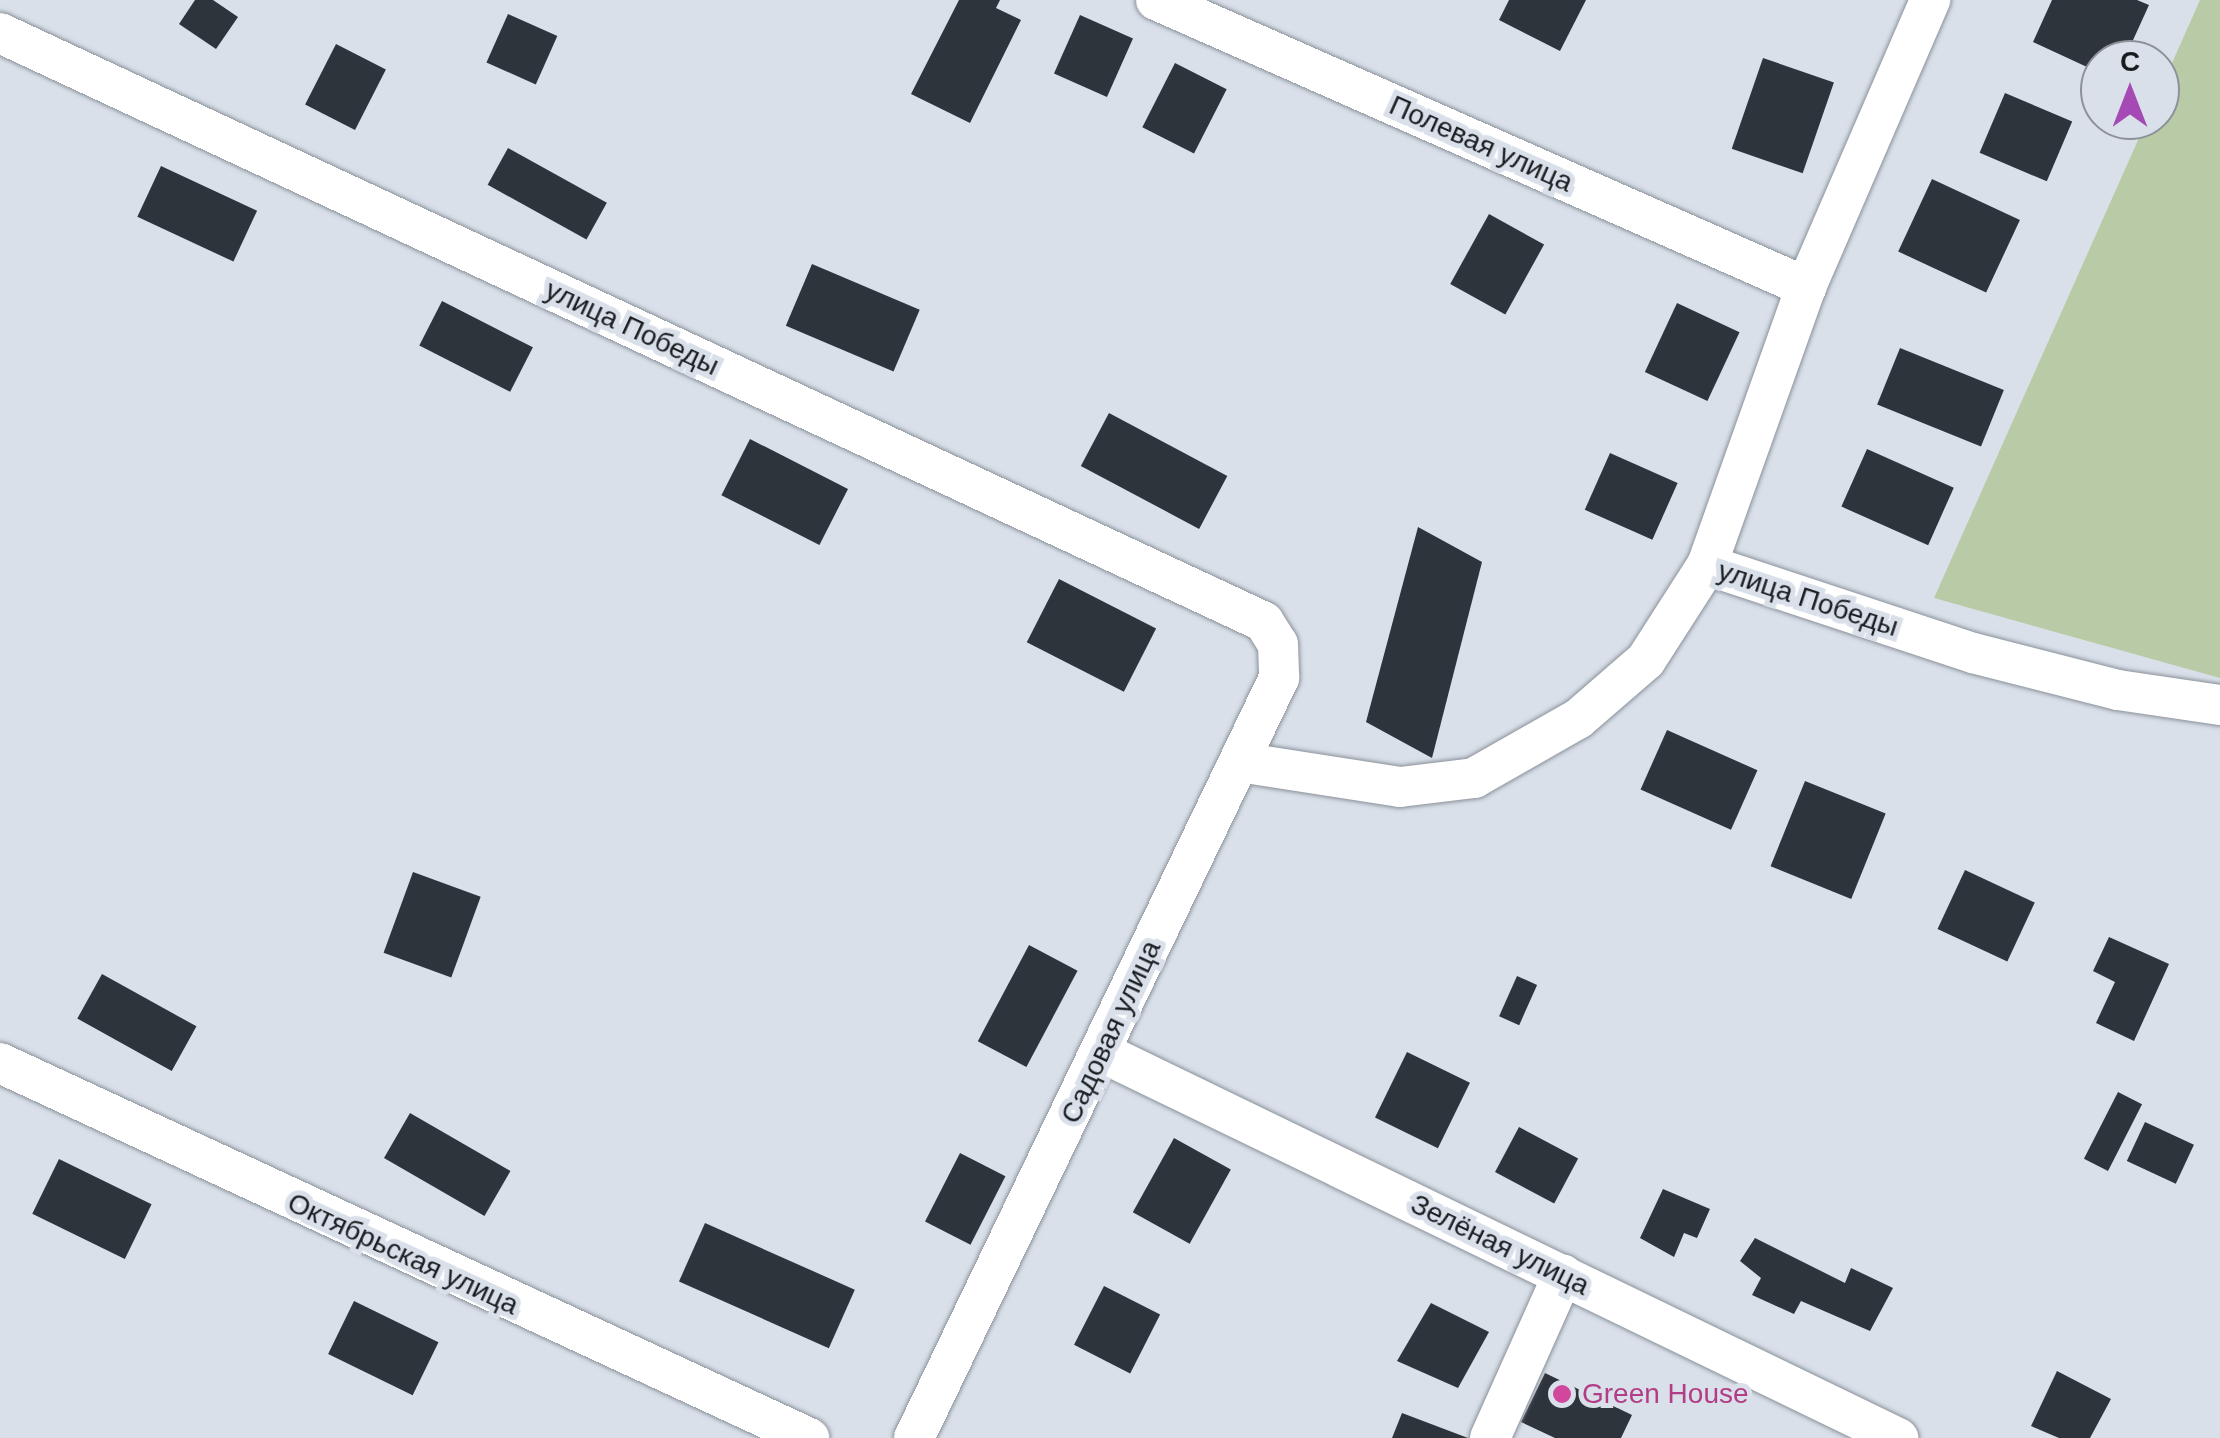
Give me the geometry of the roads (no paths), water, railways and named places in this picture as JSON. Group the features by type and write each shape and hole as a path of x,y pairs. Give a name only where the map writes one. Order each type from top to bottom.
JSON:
{"street":[{"name":"Полевая улица","path":"1156,0 1806,287"},
{"path":"1707,565 1806,287 1930,0"},
{"name":"улица Победы","path":"0,33 1264,622"},
{"name":"улица Победы","path":"1239,762 1400,787 1474,778 1578,720 1646,660 1707,565 1973,654 2118,690 2220,705"},
{"name":"Садовая улица","path":"914,1438 1280,678 1278,644 1264,622"},
{"name":"Зелёная улица","path":"1101,1052 1898,1438"},
{"name":"Октябрьская улица","path":"0,1064 809,1438"},
{"path":"1490,1438 1563,1276"}],"place":[{"name":"Green House","path":"1562,1394"}]}
